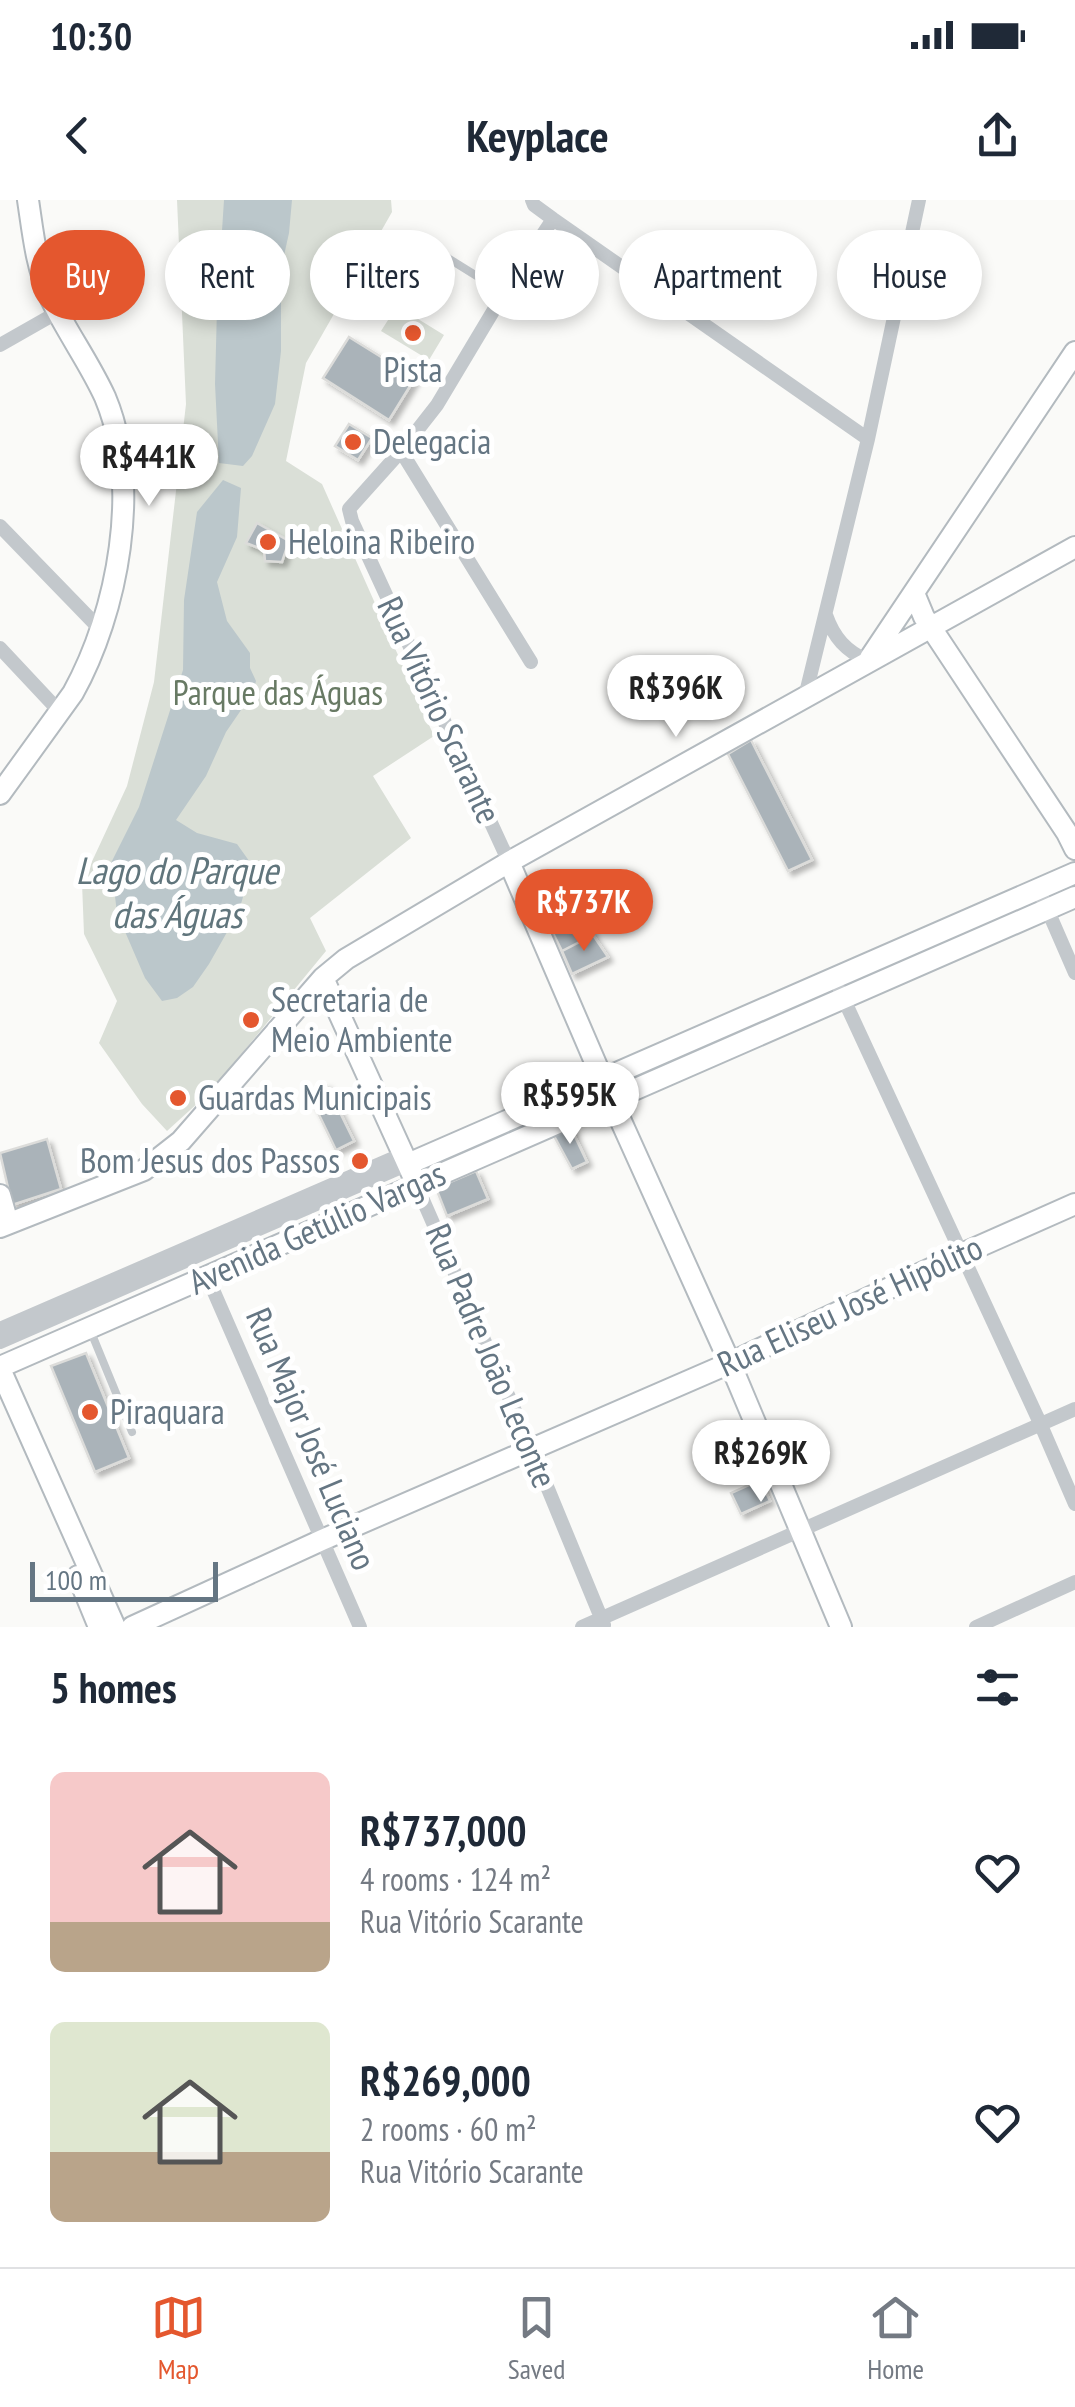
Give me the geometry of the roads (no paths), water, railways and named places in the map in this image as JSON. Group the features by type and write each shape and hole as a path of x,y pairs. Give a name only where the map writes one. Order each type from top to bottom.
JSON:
{"street":[{"path":"28,200 33,230"},
{"path":"805,696 868,439 919,200"},
{"path":"533,202 868,439"},
{"path":"546,230 553,219"},
{"path":"0,346 44,320"},
{"path":"0,794 83,675 122,538 122,469 107,402 63,320"},
{"path":"488,320 437,405 401,451 531,662"},
{"path":"868,661 1075,352"},
{"name":"Rua Vitório Scarante","path":"401,451 349,509 352,521 509,862 730,1363 841,1627"},
{"path":"0,526 99,628"},
{"path":"0,1196 4,1225 144,1170 181,1142 323,978 346,959 509,862 1075,547"},
{"path":"914,592 931,627 1075,849"},
{"path":"826,615 841,644 868,661"},
{"path":"0,648 59,711"},
{"name":"Avenida Getúlio Vargas","path":"0,1328 604,1078 1075,873"},
{"path":"1038,888 1075,973"},
{"name":"Avenida Getúlio Vargas","path":"3,1365 1075,897"},
{"name":"Rua Padre João Leconte","path":"323,978 532,1450 603,1623"},
{"path":"834,978 1075,1504"},
{"name":"Avenida Getúlio Vargas","path":"0,1342 405,1159"},
{"name":"Rua Eliseu José Hipólito","path":"132,1627 730,1363 962,1254 1072,1209"},
{"name":"Rua Major José Luciano","path":"208,1276 360,1627"},
{"path":"3,1365 115,1627"},
{"path":"0,1395 99,1627"},
{"path":"582,1627 603,1623 798,1530 1075,1408"},
{"path":"976,1627 1075,1582"}],"lane":[{"path":"89,1328 132,1432"}],"water":[{"path":"224,200 292,200 289,230 222,230"},
{"path":"217,320 281,320 275,404 252,456 243,466 219,463"},
{"name":"Lago do Parque das Águas","path":"223,480 241,488 237,537 217,582 227,621 250,653 250,668 256,681 206,776 176,820 197,833 237,844 252,865 239,911 209,964 193,987 177,998 162,1001 145,978 117,913 111,863 139,807 183,670 184,600 197,512"}],"place":[{"name":"Pista","path":"413,333"},
{"name":"Delegacia","path":"353,442"},
{"name":"Heloina Ribeiro","path":"268,542"},
{"name":"Secretaria de Meio Ambiente","path":"251,1020"},
{"name":"Guardas Municipais","path":"178,1098"},
{"name":"Bom Jesus dos Passos","path":"360,1161"},
{"name":"Piraquara","path":"90,1412"}],"park label":[{"name":"Parque das Águas","path":"278,693"}]}
